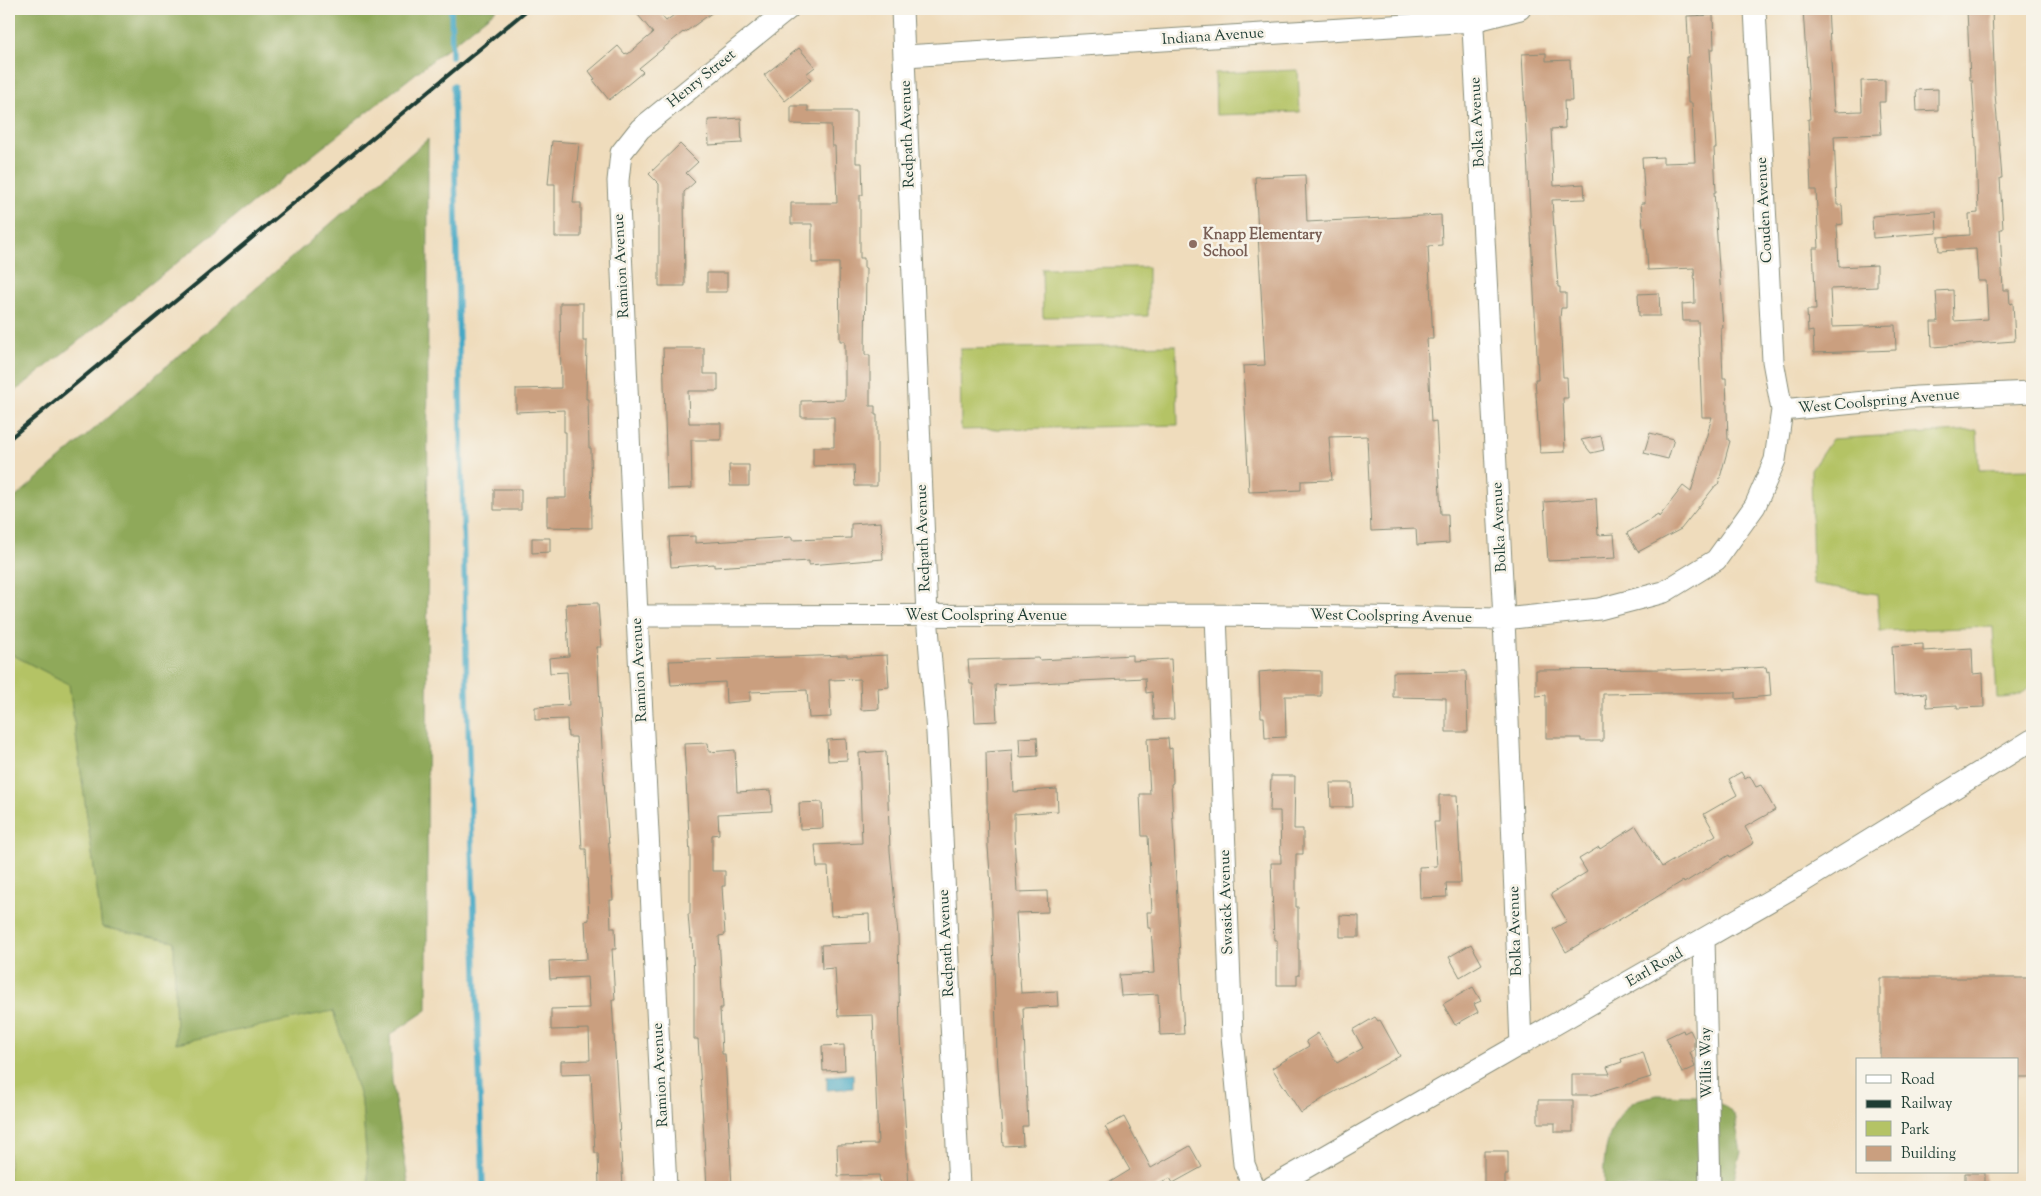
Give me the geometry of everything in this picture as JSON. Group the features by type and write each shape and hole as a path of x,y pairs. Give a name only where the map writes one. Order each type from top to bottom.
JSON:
{"street":[{"name":"Henry Street","path":"621,153 640,129 788,9"},
{"name":"Redpath Avenue","path":"902,9 927,616 937,733 959,1187"},
{"name":"Indiana Avenue","path":"905,56 1472,15 1520,9"},
{"name":"Couden Avenue","path":"1755,9 1773,361 1782,410"},
{"name":"Bolka Avenue","path":"1472,15 1504,618 1521,1045"},
{"name":"Ramion Avenue","path":"621,153 618,181 637,616 666,1187"},
{"name":"West Coolspring Avenue","path":"637,616 1216,615 1504,618 1598,609 1664,592 1716,560 1755,506 1774,460 1782,410 1917,397 2032,392"},
{"name":"Swasick Avenue","path":"1216,615 1232,1036 1244,1164 1253,1187"},
{"name":"Earl Road","path":"1272,1187 1799,884 2032,740"},
{"name":"Willis Way","path":"1704,939 1710,1187"}],"green space":[{"path":"9,9 497,9 9,396"},
{"path":"1298,70 1300,112 1216,115 1215,73"},
{"path":"428,139 427,1010 390,1035 392,1082 409,1187 369,1187 362,1103 333,1011 176,1043 174,941 102,927 69,684 9,653 9,503"},
{"path":"1148,267 1148,316 1043,317 1042,268"},
{"path":"1176,345 1178,425 961,430 960,349"},
{"path":"1977,430 1979,470 2031,469 2032,683 2022,693 1997,698 1993,627 1880,631 1877,594 1813,584 1811,470 1832,439"},
{"path":"9,653 69,684 102,927 174,941 176,1043 333,1010 362,1103 369,1187 9,1187"},
{"path":"1657,1095 1698,1096 1725,1106 1734,1115 1741,1152 1732,1187 1604,1187 1605,1153 1617,1120 1635,1101"}],"water":[{"path":"853,1074 853,1088 827,1090 827,1076"}],"building":[{"path":"633,9 655,9 666,21 682,9 717,9 683,32 639,68 643,72 609,100 593,80 595,79 589,71 618,46 625,54 628,54 653,33"},
{"path":"1803,9 1828,9 1834,112 1862,111 1861,81 1885,80 1885,102 1879,102 1881,134 1834,136 1837,205 1842,205 1843,224 1837,225 1839,267 1877,265 1877,287 1830,289 1832,327 1895,325 1896,350 1814,353 1813,331 1808,332 1807,310 1816,310 1813,248 1819,248 1816,190 1811,190 1808,119 1810,119"},
{"path":"1967,9 1992,9 1995,94 2002,178 2000,178 2003,229 2000,229 2003,290 2009,290 2010,304 2013,303 2015,341 1932,347 1931,322 1938,322 1936,291 1953,290 1954,321 1988,319 1986,281 1978,281 1976,249 1939,251 1938,237 1970,235 1969,214 1978,213 1976,144 1972,80 1970,80"},
{"path":"1713,15 1714,49 1710,49 1716,148 1714,148 1716,192 1714,192 1723,328 1721,328 1723,378 1726,378 1728,440 1730,441 1718,485 1716,485 1681,529 1638,552 1627,533 1658,515 1659,517 1683,486 1691,492 1712,417 1702,417 1698,321 1683,321 1682,304 1695,303 1694,268 1648,270 1641,203 1645,203 1642,158 1663,157 1663,163 1695,162 1692,103 1688,103 1686,57 1689,57 1687,16"},
{"path":"799,48 815,67 806,74 811,80 785,101 764,75"},
{"path":"1546,53 1546,61 1570,60 1572,101 1564,101 1565,128 1551,129 1554,186 1584,184 1585,199 1552,200 1558,287 1560,287 1560,293 1566,293 1566,308 1561,308 1560,318 1563,377 1567,377 1568,398 1563,398 1565,452 1540,453 1535,379 1538,379 1522,54"},
{"path":"1938,89 1938,110 1917,111 1916,90"},
{"path":"791,106 808,106 808,111 856,111 856,163 862,163 863,195 860,195 860,258 864,258 864,268 866,268 865,355 870,355 870,406 875,406 875,415 877,415 877,486 855,486 854,465 813,466 813,447 834,447 834,417 801,417 801,401 845,400 845,341 840,341 839,263 812,263 812,224 791,224 791,203 837,203 835,146 832,146 831,125 791,124"},
{"path":"741,118 742,143 709,145 708,120"},
{"path":"552,141 579,143 573,203 581,203 581,237 555,237 555,184 548,184"},
{"path":"680,144 698,162 686,173 695,182 684,192 685,286 659,286 659,184 649,174"},
{"path":"1305,175 1307,222 1441,215 1442,245 1428,246 1433,339 1427,339 1431,422 1436,421 1441,514 1448,514 1449,543 1417,545 1416,529 1371,531 1367,436 1329,437 1332,480 1301,481 1301,490 1249,492 1243,366 1265,365 1255,177"},
{"path":"1936,211 1937,233 1873,238 1872,216"},
{"path":"707,273 727,273 727,292 707,292"},
{"path":"1659,293 1660,316 1639,316 1638,294"},
{"path":"560,303 583,303 583,341 587,341 586,399 588,399 589,448 591,448 592,528 547,527 547,498 566,498 564,410 516,412 516,389 561,388"},
{"path":"663,348 704,348 704,374 718,374 718,391 688,391 689,423 721,423 721,440 691,440 692,488 667,489"},
{"path":"1650,433 1674,439 1668,459 1644,453"},
{"path":"1601,436 1604,450 1591,453 1581,440"},
{"path":"729,465 749,465 749,486 730,486"},
{"path":"494,489 521,489 521,510 494,510"},
{"path":"1596,498 1598,535 1614,534 1616,558 1548,561 1544,502"},
{"path":"881,522 883,559 809,565 809,561 714,567 714,564 671,567 669,537 695,536 695,543 792,537 792,540 851,538 851,524"},
{"path":"532,538 550,538 550,552 532,553"},
{"path":"598,603 601,647 597,647 603,767 613,900 610,900 611,928 615,928 616,949 612,949 615,1000 612,1000 623,1187 599,1187 598,1153 595,1153 591,1074 561,1075 561,1061 590,1060 589,1029 551,1030 551,1009 589,1008 587,977 550,979 549,961 587,959 585,921 589,920 586,849 582,849 576,737 568,737 567,719 535,720 535,707 569,705 567,672 550,673 549,658 569,656 566,604"},
{"path":"1923,644 1923,651 1972,648 1973,674 1983,673 1984,707 1957,708 1957,705 1927,707 1926,693 1894,695 1892,646"},
{"path":"847,655 847,657 887,655 889,687 878,688 879,709 861,710 860,679 829,680 831,717 809,718 807,690 750,692 750,701 726,703 725,682 671,685 669,661"},
{"path":"1132,655 1132,661 1171,659 1174,719 1154,720 1152,692 1146,693 1145,678 995,685 997,721 975,722 973,684 970,684 968,660 1039,658 1040,660"},
{"path":"1766,667 1767,672 1769,671 1771,696 1736,699 1736,692 1603,694 1603,741 1581,741 1581,738 1546,738 1546,695 1536,696 1536,670 1723,668 1723,670"},
{"path":"1284,670 1321,671 1321,696 1285,696 1286,737 1265,738 1264,717 1261,717 1259,672"},
{"path":"1466,671 1468,732 1446,732 1446,698 1393,697 1393,672"},
{"path":"1037,737 1038,756 1020,757 1019,738"},
{"path":"1168,738 1169,749 1172,748 1173,783 1171,784 1184,1034 1160,1035 1158,994 1121,996 1119,975 1154,973 1151,928 1148,928 1147,912 1152,912 1148,836 1142,836 1140,794 1150,794 1147,739"},
{"path":"846,739 847,760 828,761 827,740"},
{"path":"708,743 709,752 735,750 737,792 771,790 772,811 718,814 719,834 712,835 712,871 725,871 725,886 722,886 725,935 719,936 723,1008 720,1008 722,1054 725,1054 732,1187 707,1187 698,1039 694,1039 694,976 692,938 690,938 688,914 690,914 690,855 684,744"},
{"path":"1012,750 1014,792 1057,789 1058,811 1014,814 1014,835 1017,892 1047,891 1048,912 1016,913 1021,993 1057,991 1058,1006 1023,1008 1028,1126 1022,1126 1023,1145 1003,1146 988,847 986,752"},
{"path":"886,751 890,851 898,935 900,1036 909,1187 880,1187 879,1175 838,1176 837,1145 878,1144 873,1015 838,1016 835,968 822,969 821,945 870,943 869,914 831,916 828,867 817,867 815,845 862,843 859,753"},
{"path":"1741,772 1745,779 1750,776 1756,787 1761,785 1775,810 1745,827 1754,843 1730,857 1729,855 1684,883 1683,881 1566,952 1553,929 1567,921 1551,894 1587,872 1579,859 1599,847 1600,849 1636,826 1662,867 1716,835 1704,814 1737,795 1729,779"},
{"path":"1271,776 1295,776 1294,829 1303,829 1303,854 1296,854 1296,907 1298,907 1299,949 1297,985 1277,985 1277,940 1274,940 1271,863 1281,863 1280,811 1270,811"},
{"path":"1330,783 1352,783 1353,807 1331,807"},
{"path":"1439,795 1457,795 1461,883 1446,883 1447,897 1420,898 1419,867 1437,866 1434,822 1439,822"},
{"path":"822,802 823,828 800,829 799,803"},
{"path":"1340,915 1359,916 1359,937 1340,937"},
{"path":"1471,944 1482,964 1460,977 1449,957"},
{"path":"1880,978 2032,978 2032,1077 2018,1077 2018,1058 1880,1058"},
{"path":"1473,987 1481,1001 1474,1004 1478,1012 1455,1025 1443,1004"},
{"path":"1375,1017 1378,1021 1380,1020 1400,1056 1327,1096 1301,1113 1272,1068 1309,1046 1306,1041 1318,1033 1337,1063 1363,1048 1353,1030"},
{"path":"1683,1030 1684,1033 1690,1030 1694,1038 1694,1050 1690,1052 1695,1067 1682,1073 1666,1038"},
{"path":"844,1045 845,1070 823,1071 822,1046"},
{"path":"1643,1052 1651,1077 1593,1095 1572,1095 1572,1074 1610,1074 1607,1067 1622,1062 1621,1059"},
{"path":"1538,1100 1573,1100 1573,1132 1555,1132 1555,1123 1538,1123"},
{"path":"1124,1117 1151,1168 1190,1146 1202,1167 1173,1183 1170,1178 1154,1187 1102,1187 1130,1170 1105,1127"},
{"path":"1484,1151 1508,1151 1508,1175 1505,1175 1505,1187 1484,1187"},
{"path":"1965,1174 1985,1174 1985,1187 1965,1187"}],"waterway":[{"path":"451,9 452,57"},
{"path":"453,86 467,693 483,1187"}],"railway":[{"path":"9,439 528,9"}],"place":[{"name":"Knapp Elementary School","path":"1193,244"}]}
